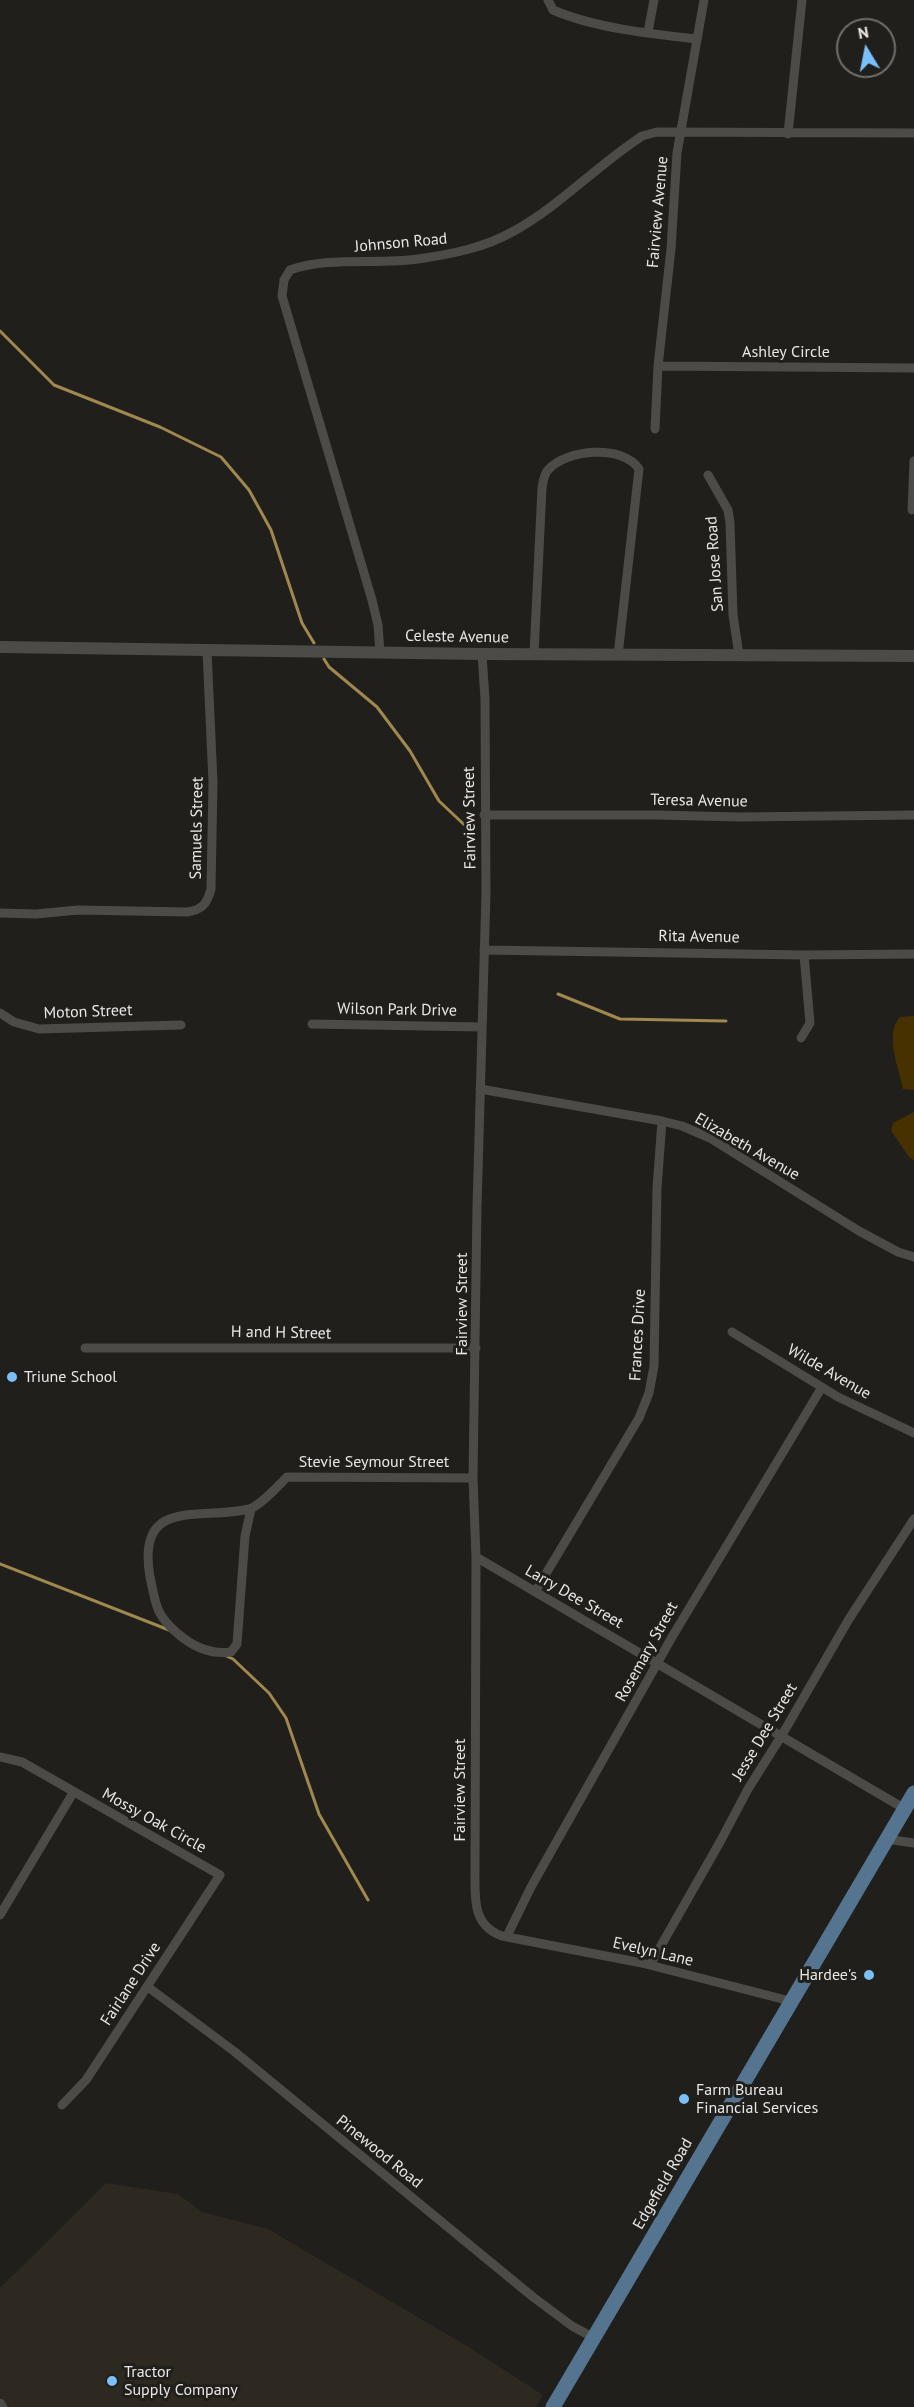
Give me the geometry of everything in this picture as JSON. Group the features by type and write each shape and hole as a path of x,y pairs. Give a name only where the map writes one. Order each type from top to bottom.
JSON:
{"main road":[{"name":"Edgefield Road","path":"553,2407 914,1793"}],"street":[{"path":"548,0 553,10 562,14 618,28 696,39"},
{"path":"648,32 654,0"},
{"name":"Fairview Avenue","path":"655,429 658,366 681,132 704,0"},
{"path":"788,134 802,0"},
{"name":"Johnson Road","path":"380,652 378,625 372,600 282,296 281,287 287,274 299,267 312,265 414,260 449,255 489,243 523,225 642,136 657,132 914,133"},
{"name":"Ashley Circle","path":"658,366 914,368"},
{"path":"534,654 542,488 546,471 568,456 585,452 618,455 634,462 639,468 618,654"},
{"path":"912,510 914,461"},
{"name":"San Jose Road","path":"708,475 728,510 733,603 739,655"},
{"name":"Celeste Avenue","path":"0,647 482,654 914,656"},
{"name":"Samuels Street","path":"0,913 36,914 78,910 186,912 199,910 207,903 211,889 213,782 207,651"},
{"name":"Fairview Street","path":"482,654 485,699 484,950 473,1478 476,1557 476,1906 484,1925 495,1933 507,1936"},
{"name":"Teresa Avenue","path":"484,815 740,817 914,815"},
{"name":"Rita Avenue","path":"484,950 804,955 914,954"},
{"path":"801,1038 810,1023 804,955"},
{"name":"Moton Street","path":"0,1013 14,1022 39,1029 181,1025"},
{"name":"Wilson Park Drive","path":"312,1024 482,1027"},
{"name":"Elizabeth Avenue","path":"480,1089 662,1120 682,1126 710,1138 859,1232 898,1252 914,1257"},
{"name":"Frances Drive","path":"535,1592 639,1418 649,1393 654,1366 657,1188 662,1120"},
{"name":"Wilde Avenue","path":"732,1332 838,1397 914,1433"},
{"name":"H and H Street","path":"85,1348 476,1348"},
{"name":"Rosemary Street","path":"507,1936 531,1887 657,1663 822,1387"},
{"name":"Stevie Seymour Street","path":"251,1509 287,1477 473,1478"},
{"path":"251,1509 245,1536 237,1644 231,1652 220,1653 191,1645 163,1621 155,1603 148,1563 151,1536 157,1526 178,1516 251,1509"},
{"name":"Jesse Dee Street","path":"650,1965 748,1789 849,1619 914,1519"},
{"name":"Larry Dee Street","path":"476,1557 905,1809"},
{"name":"Mossy Oak Circle","path":"0,1756 22,1762 220,1875"},
{"path":"0,1915 73,1792"},
{"path":"886,1839 914,1843"},
{"name":"Fairlane Drive","path":"62,2105 86,2080 220,1875"},
{"name":"Evelyn Lane","path":"507,1936 650,1965 790,2001"},
{"name":"Pinewood Road","path":"148,1987 235,2052 533,2297 572,2326 594,2338"},
{"path":"0,2403 3,2407"}],"shaded area":[{"path":"914,1016 914,1090 903,1089 896,1061 893,1032 900,1017"},
{"path":"914,1112 914,1160 910,1158 891,1131 893,1123"},
{"path":"106,2183 178,2194 202,2212 268,2229 467,2346 543,2395 536,2407 9,2407 0,2396 0,2288"}],"waterway":[{"path":"0,331 54,385 160,427 221,457 249,490 271,530 302,623 314,643"},
{"path":"324,659 329,667 377,707 410,751 439,801 472,832"},
{"path":"558,994 620,1019 726,1021"},
{"path":"0,1564 169,1630"},
{"path":"224,1655 233,1659 269,1693 286,1718 319,1814 368,1900"}],"place":[{"name":"Triune School","path":"12,1377"},
{"name":"Hardee's","path":"869,1975"},
{"name":"Farm Bureau Financial Services","path":"684,2099"},
{"name":"Tractor Supply Company","path":"112,2381"}]}
